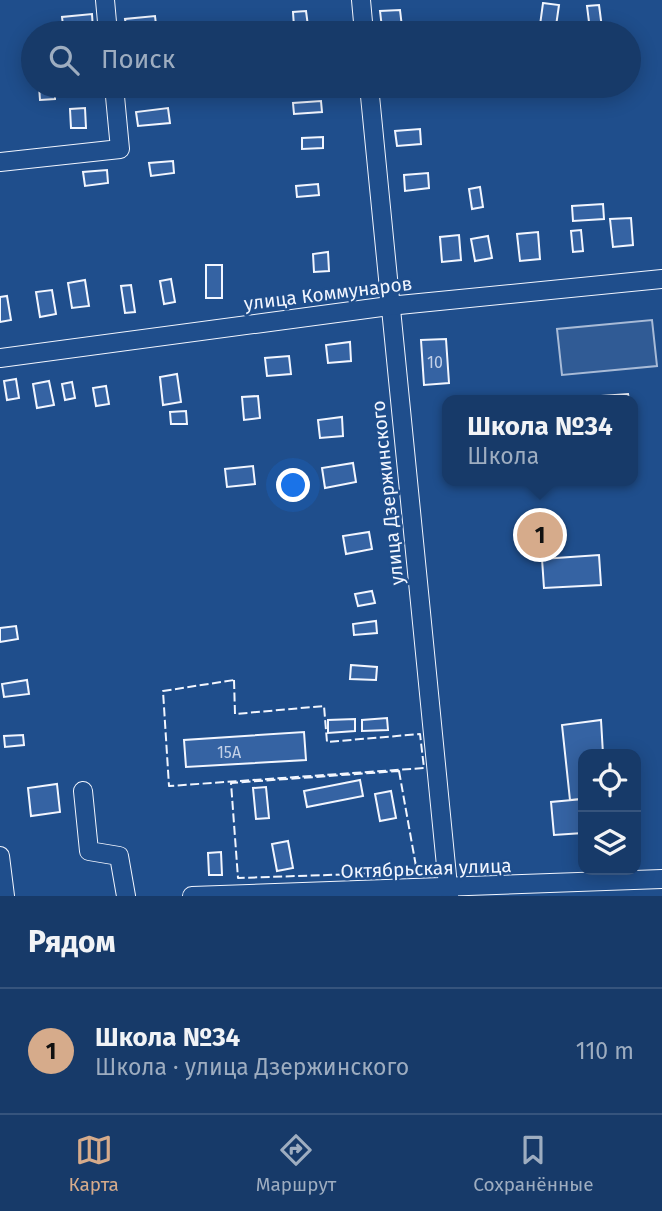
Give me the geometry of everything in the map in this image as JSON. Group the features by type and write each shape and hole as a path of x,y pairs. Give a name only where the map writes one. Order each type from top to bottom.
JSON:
{"street":[{"path":"105,0 107,21"},
{"path":"360,0 363,21"},
{"path":"0,162 120,149 115,98"},
{"name":"улица Дзержинского","path":"370,98 449,892"},
{"name":"улица Коммунаров","path":"0,358 389,306 662,279"},
{"path":"83,791 89,851 119,856 126,896"},
{"path":"0,856 5,896"},
{"name":"Октябрьская улица","path":"192,896 449,892 662,879"}],"shaded area":[{"path":"652,320 657,366 562,375 557,329"}],"building":[{"path":"543,3 559,5 557,21 541,21"},
{"path":"599,5 601,21 589,21 587,6"},
{"path":"400,10 401,21 381,21 380,11"},
{"path":"306,11 307,21 294,21 293,12"},
{"path":"92,14 92,21 62,21 62,17"},
{"path":"155,16 156,21 125,21"},
{"path":"321,101 322,112 294,114 293,103"},
{"path":"85,108 86,128 71,128 70,109"},
{"path":"168,108 170,123 138,126 136,112"},
{"path":"420,129 421,144 397,146 395,131"},
{"path":"323,137 323,148 302,149 302,138"},
{"path":"173,161 174,173 151,176 149,163"},
{"path":"107,170 108,183 85,186 83,172"},
{"path":"428,173 429,188 405,191 404,175"},
{"path":"318,184 319,195 297,197 296,186"},
{"path":"480,187 483,207 472,209 469,189"},
{"path":"603,204 604,219 573,221 572,206"},
{"path":"631,218 633,245 613,247 610,219"},
{"path":"581,230 583,251 573,252 571,231"},
{"path":"538,232 540,259 520,261 517,234"},
{"path":"459,235 461,260 442,262 440,237"},
{"path":"488,236 492,258 475,261 471,239"},
{"path":"328,252 329,271 314,272 313,254"},
{"path":"206,265 222,265 222,298 206,298"},
{"path":"171,279 175,302 164,304 160,281"},
{"path":"85,280 89,306 72,308 68,283"},
{"path":"131,285 135,312 125,313 121,286"},
{"path":"52,290 56,314 40,317 36,292"},
{"path":"7,296 11,320 0,322 0,297"},
{"path":"446,339 449,383 424,385 421,340"},
{"path":"350,342 351,361 328,363 326,345"},
{"path":"289,356 291,374 267,376 265,358"},
{"path":"177,374 181,402 163,405 160,377"},
{"path":"16,379 19,398 7,400 4,381"},
{"path":"49,381 54,405 37,408 33,384"},
{"path":"72,382 75,398 65,400 62,384"},
{"path":"106,386 109,404 96,406 93,388"},
{"path":"258,396 260,418 244,420 242,397"},
{"path":"186,411 187,424 171,424 170,412"},
{"path":"342,417 343,436 320,438 318,420"},
{"path":"353,463 356,482 325,488 322,468"},
{"path":"253,466 255,484 227,487 225,469"},
{"path":"369,532 372,549 346,554 343,536"},
{"path":"599,555 601,585 544,588 542,559"},
{"path":"372,591 375,603 358,606 355,594"},
{"path":"376,621 377,633 354,635 353,624"},
{"path":"16,626 18,639 0,642 0,628"},
{"path":"351,665 377,667 376,680 350,679"},
{"path":"27,680 29,694 4,697 2,684"},
{"path":"387,718 388,730 362,731 362,720"},
{"path":"355,719 355,731 328,733 328,720"},
{"path":"601,720 603,749 578,749 578,799 570,800 562,725"},
{"path":"304,732 306,760 186,767 184,740"},
{"path":"23,735 24,745 5,747 4,736"},
{"path":"360,780 363,796 307,807 304,791"},
{"path":"57,784 60,812 31,816 28,788"},
{"path":"266,787 269,818 256,819 253,788"},
{"path":"391,791 396,818 380,821 375,794"},
{"path":"578,799 578,833 554,835 551,802"},
{"path":"288,841 293,868 277,871 272,844"},
{"path":"221,852 222,875 209,875 208,853"}],"fence":[{"path":"234,680 235,714 324,706 327,742 420,734 424,768 169,786 163,691 234,680"},
{"path":"399,771 417,872 238,878 231,783 399,771"}],"place":[{"name":"Школа №34","path":"540,535"}]}
